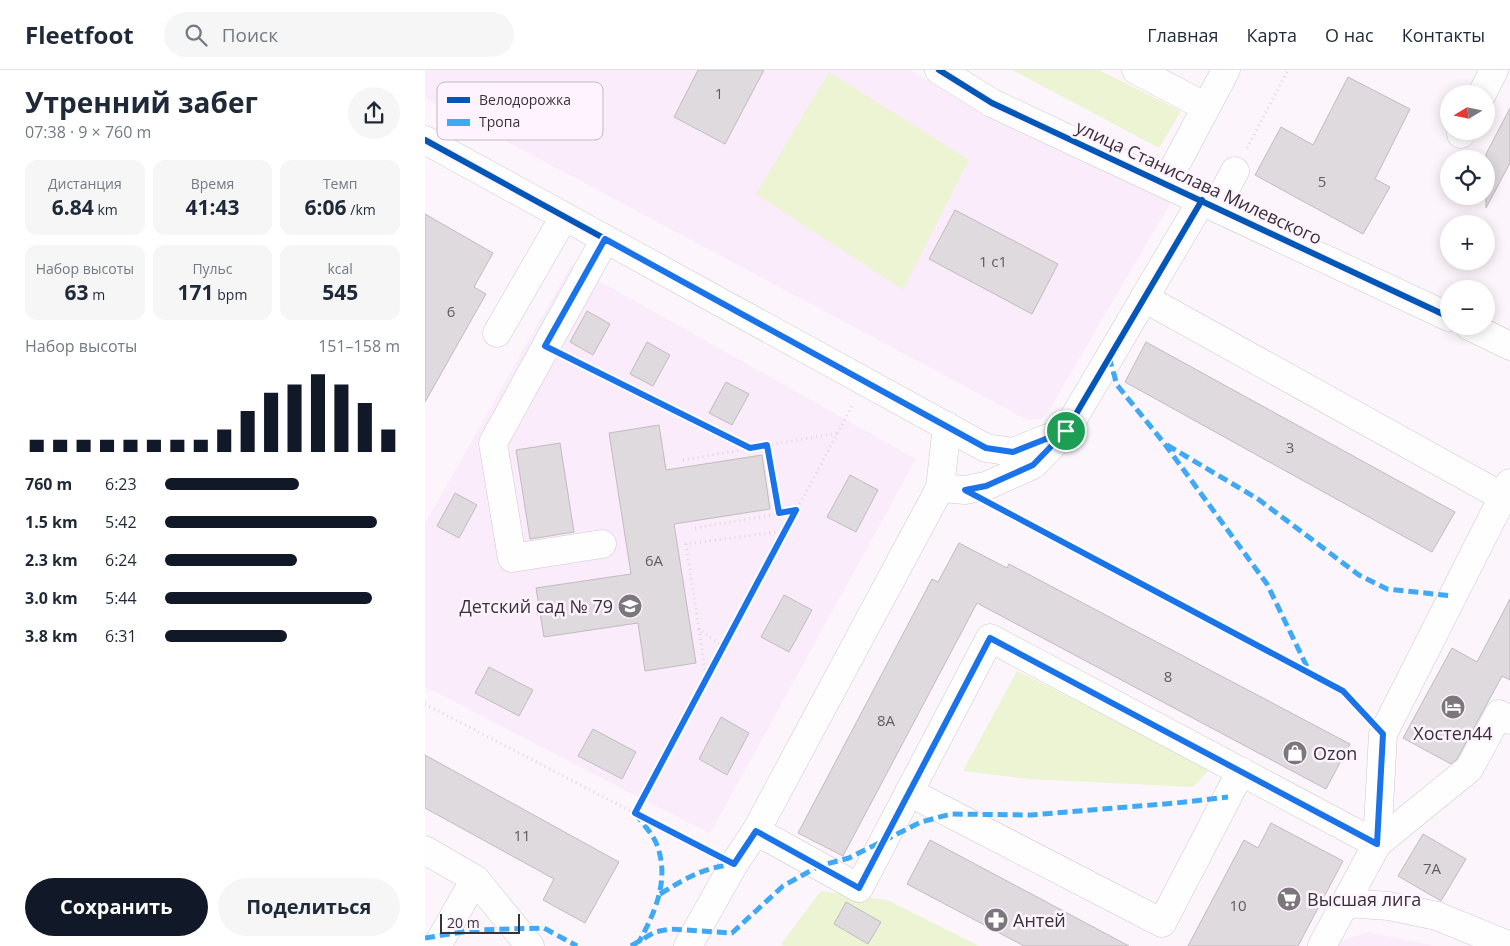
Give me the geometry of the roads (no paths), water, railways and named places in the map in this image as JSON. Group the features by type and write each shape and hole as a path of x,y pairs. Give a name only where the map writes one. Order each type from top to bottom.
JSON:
{"street":[{"name":"улица Станислава Милевского","path":"939,70 992,102 1440,313"},
{"path":"1136,70 1206,107"},
{"path":"1166,183 1225,70"},
{"path":"1486,85 1494,70"},
{"path":"425,140 986,448 1013,452 1066,431"},
{"path":"952,489 986,486 1033,465 1066,431 1144,298 1209,203 1235,171"},
{"path":"497,333 564,217"},
{"path":"602,544 512,558 493,443 605,239"},
{"path":"1144,298 1506,490 1383,734 1377,844"},
{"path":"1490,335 1507,342"},
{"path":"688,946 952,489 947,426"},
{"path":"756,831 859,888 990,638 1377,844"},
{"path":"1323,946 1377,844 1469,770 1499,714 1510,720"},
{"path":"909,792 1163,923 1241,771"},
{"path":"425,850 475,879 529,946"},
{"path":"437,946 475,879"},
{"path":"1346,903 1389,906 1437,916 1510,946"}],"place":[{"name":"Детский сад № 79","path":"630,606"},
{"name":"Хостел44","path":"1453,707"},
{"name":"Ozon","path":"1295,753"},
{"name":"Высшая лига","path":"1289,899"},
{"name":"Антей","path":"996,920"}]}
